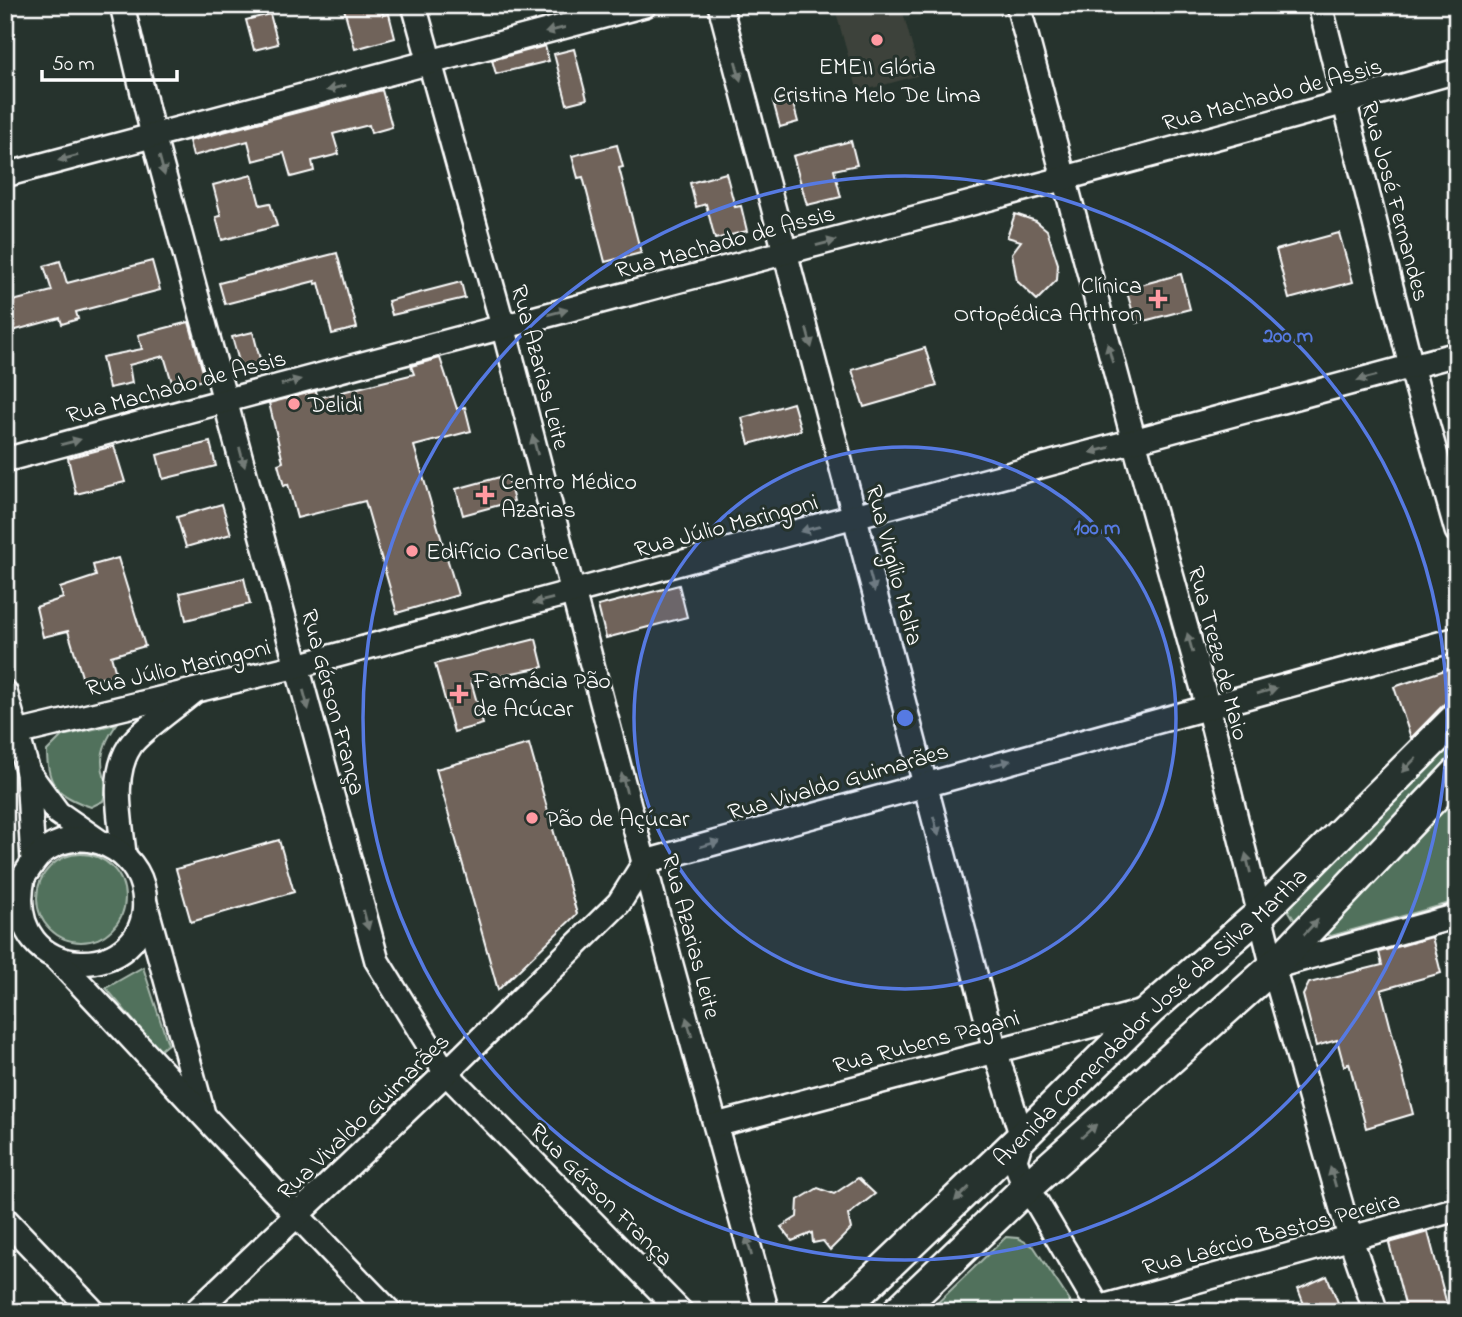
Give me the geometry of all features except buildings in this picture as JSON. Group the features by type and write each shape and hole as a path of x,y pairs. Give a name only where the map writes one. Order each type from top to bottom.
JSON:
{"main road":[{"name":"Avenida Comendador José da Silva Martha","path":"839,1312 1150,1010 1261,913 1457,717"},
{"name":"Avenida Comendador José da Silva Martha","path":"897,1312 1031,1196 1051,1165 1273,967 1457,773"},
{"path":"1022,1137 1049,1137 1051,1165"}],"street":[{"name":"Rua Gérson França","path":"122,5 153,135 377,961 446,1073 681,1312"},
{"name":"Rua Azarias Leite","path":"414,5 503,326 767,1312"},
{"path":"5,176 645,5"},
{"name":"Rua Virgílio Malta","path":"720,5 995,1050 1022,1137"},
{"name":"Rua Treze de Maio","path":"1018,5 1208,708 1273,967 1350,1237 1376,1312"},
{"name":"Rua José Fernandes","path":"1320,5 1411,366 1457,531"},
{"name":"Rua Machado de Assis","path":"5,460 226,399 787,253 1457,71"},
{"name":"Rua Júlio Maringoni","path":"11,734 297,666 1457,354"},
{"name":"Rua Vivaldo Guimarães","path":"195,1312 446,1073 619,903 645,862 1457,639"},
{"path":"124,854 119,798 120,765 131,744 198,688"},
{"path":"5,692 11,734 28,772 58,813 97,841 124,854 135,868 142,884 203,1113"},
{"path":"28,772 28,869 19,896 20,914 26,932 203,1113 296,1216 390,1312"},
{"path":"5,897 46,849 62,842 80,839 97,841"},
{"path":"5,932 76,964 96,962 116,954 131,940 141,922 145,902"},
{"path":"1273,967 1457,916"},
{"name":"Rua Rubens Pagani","path":"716,1125 1150,1010"},
{"path":"1022,1137 1015,1160 1031,1196 1100,1310"},
{"name":"Rua Laércio Bastos Pereira","path":"1100,1310 1350,1237 1457,1209"},
{"path":"5,1219 94,1312"}],"shaded area":[{"name":"EMEII Glória Cristina Melo De Lima","path":"834,5 901,5 920,75 858,92"}],"green space":[{"path":"117,724 103,751 102,767 106,789 103,801 91,807 70,799 52,781 47,751 62,736"},
{"path":"1457,732 1457,755 1295,921 1287,908"},
{"path":"1457,791 1457,901 1331,936 1319,933"},
{"path":"72,854 90,854 106,861 118,873 125,889 125,907 118,923 106,935 90,942 72,942 56,935 44,923 37,907 37,889 44,873 56,861"},
{"path":"143,967 168,1044 159,1051 106,988"},
{"path":"1006,1237 1018,1238 1034,1247 1077,1312 928,1312"}],"place":[{"name":"EMEII Glória Cristina Melo De Lima","path":"877,40"},
{"name":"Clínica Ortopédica Arthron","path":"1158,299"},
{"name":"Delidi","path":"294,404"},
{"name":"Centro Médico Azarias","path":"485,495"},
{"name":"Edifício Caribe","path":"412,551"},
{"name":"Farmácia Pão de Acúcar","path":"459,694"},
{"name":"Pão de Açúcar","path":"532,818"}]}
